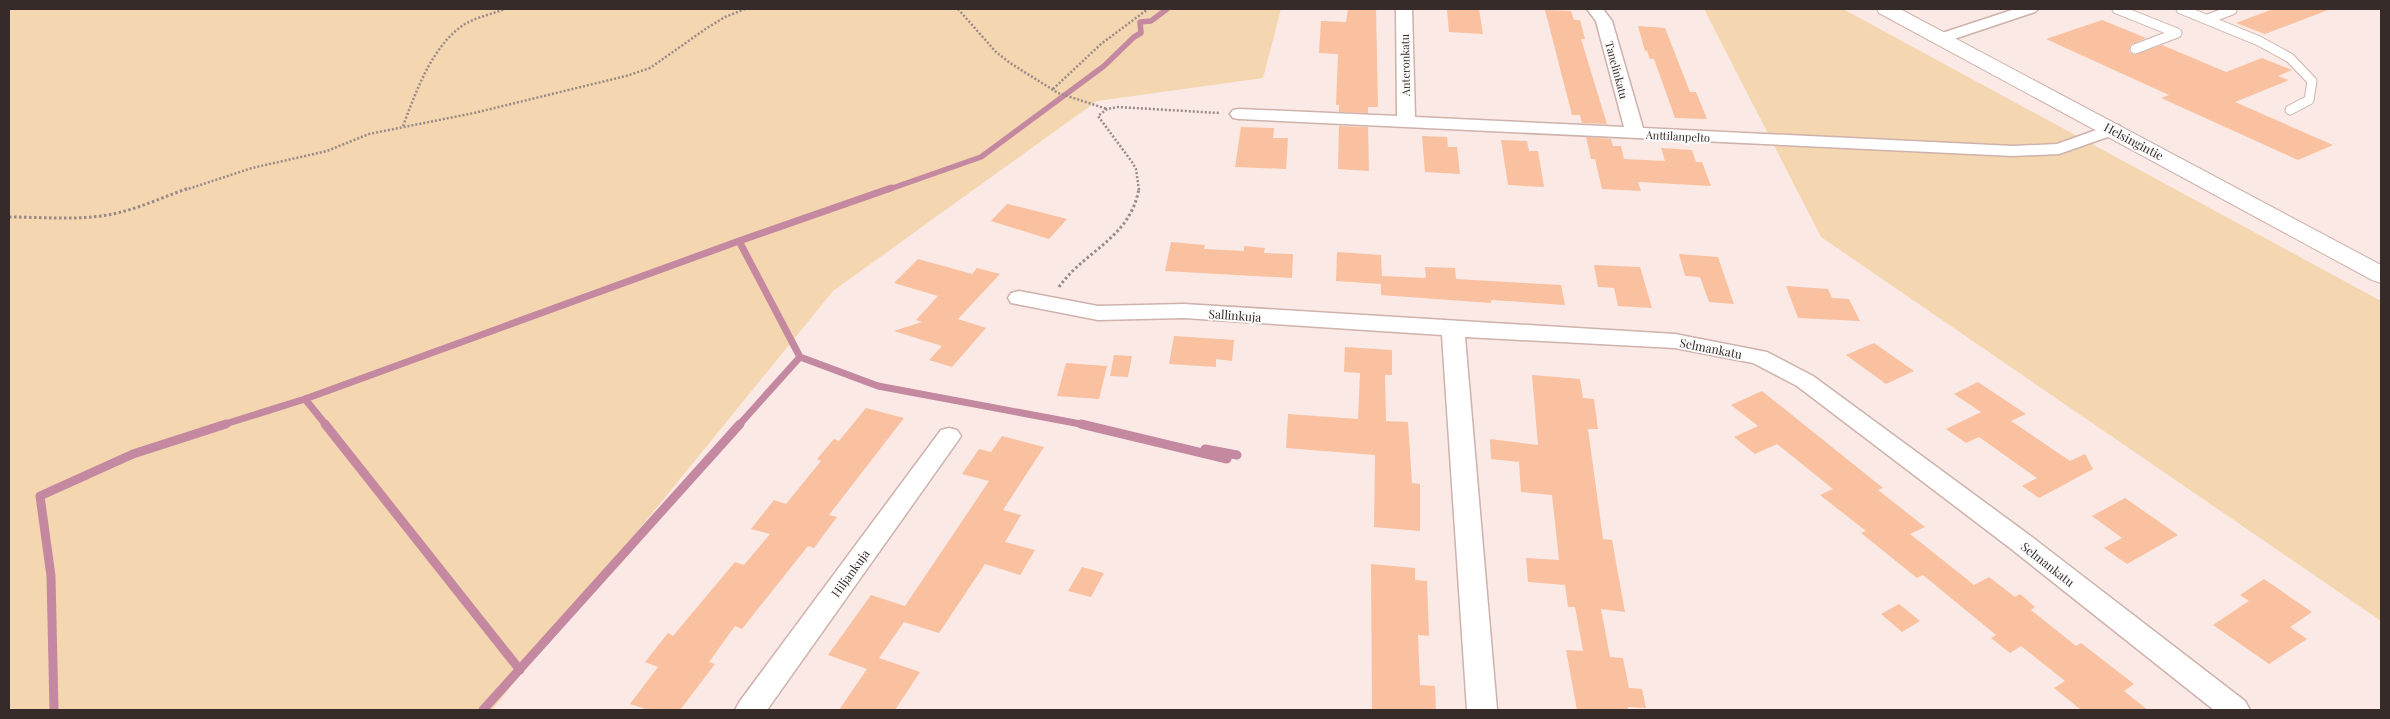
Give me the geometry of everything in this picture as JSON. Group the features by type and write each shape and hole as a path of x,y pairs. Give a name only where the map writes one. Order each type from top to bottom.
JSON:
{"main road":[{"name":"Helsingintie","path":"1886,9 2113,129 2381,275"}],"street":[{"name":"Anteronkatu","path":"1404,9 1406,121"},
{"name":"Tanelinkatu","path":"1595,9 1604,21 1635,134"},
{"path":"1942,38 2030,9"},
{"name":"Anttilanpelto","path":"1239,114 2040,152 2060,149 2113,129"},
{"name":"Sallinkuja","path":"1019,298 1098,313 1184,312 1453,329"},
{"path":"1453,329 1482,710"},
{"name":"Selmankatu","path":"1453,329 1675,341 1759,357 1806,381 2019,541 2234,710"},
{"name":"Hiljankuja","path":"750,710 949,436"}],"lane":[{"path":"2117,9 2177,33 2135,49"},
{"path":"2181,9 2259,41 2290,58 2312,81 2309,100 2290,110"},
{"path":"2208,19 2232,10"}],"path":[{"path":"402,126 422,82 447,39 463,25 504,9"},
{"path":"9,217 78,218 103,216 145,205 181,190 243,171 296,156 327,151 347,141 402,126 474,113 626,76 650,68 724,17 745,9"},
{"path":"958,9 996,52 1053,90 1078,101 1107,109 1118,107 1239,114"},
{"path":"1053,90 1101,44 1148,9"},
{"path":"1046,303 1066,277 1122,228 1137,200 1139,185 1137,170 1098,116 1107,109"}],"shaded area":[{"path":"9,9 1281,9 1263,78 1097,101 833,291 492,710 9,710"},
{"path":"1704,9 1843,9 2381,301 2381,621 1821,237"}],"building":[{"path":"1348,9 1376,9 1378,107 1368,107 1368,113 1339,112 1339,105 1336,105 1338,54 1319,53 1321,21 1346,22"},
{"path":"1447,9 1479,9 1483,34 1449,32"},
{"path":"2273,9 2328,10 2265,34 2236,23"},
{"path":"1545,10 1571,11 1574,20 1580,20 1585,39 1581,39 1607,124 1582,123 1580,115 1572,115"},
{"path":"2102,20 2146,38 2130,45 2129,52 2134,55 2162,45 2226,72 2262,58 2292,70 2278,76 2289,80 2235,102 2333,145 2298,160 2161,98 2169,95 2046,39"},
{"path":"1638,26 1665,28 1690,92 1696,92 1707,119 1675,118 1654,59 1650,59 1647,51 1645,51"},
{"path":"1339,126 1368,127 1369,171 1338,169"},
{"path":"1241,127 1274,128 1273,138 1288,138 1286,169 1235,167"},
{"path":"1422,136 1447,137 1448,147 1457,147 1460,174 1425,172"},
{"path":"1586,137 1611,139 1613,146 1621,146 1624,159 1665,161 1661,148 1692,150 1696,162 1702,162 1711,186 1638,182 1641,191 1602,189 1595,159 1591,159"},
{"path":"1501,140 1527,141 1529,151 1538,151 1544,187 1508,185"},
{"path":"1007,204 1067,219 1049,239 991,221"},
{"path":"1171,242 1205,245 1204,249 1244,251 1244,246 1265,248 1264,253 1293,254 1292,278 1165,271"},
{"path":"1337,252 1381,255 1382,276 1426,278 1425,267 1455,268 1456,279 1561,285 1565,305 1491,300 1491,303 1381,295 1381,284 1336,281"},
{"path":"1679,254 1718,257 1734,304 1709,302 1700,277 1685,276"},
{"path":"918,259 972,274 977,268 1000,274 958,319 986,328 952,367 929,360 942,346 894,331 922,322 916,320 938,296 894,283"},
{"path":"1594,265 1640,267 1652,308 1618,306 1614,288 1598,287"},
{"path":"1786,286 1828,289 1832,298 1849,299 1860,321 1798,318"},
{"path":"1174,336 1234,340 1232,361 1216,359 1216,367 1169,364"},
{"path":"1874,343 1914,371 1886,384 1846,355"},
{"path":"1345,347 1392,350 1392,375 1385,375 1386,421 1408,422 1412,483 1420,484 1420,531 1374,527 1375,455 1286,448 1288,414 1358,419 1360,373 1344,372"},
{"path":"1114,355 1132,356 1128,377 1110,376"},
{"path":"1066,363 1107,366 1099,399 1057,396"},
{"path":"1532,375 1580,379 1583,398 1594,399 1598,429 1588,429 1603,539 1612,540 1625,612 1601,609 1610,657 1623,658 1629,688 1642,689 1646,708 1628,707 1628,710 1577,710 1566,650 1583,651 1575,607 1568,607 1565,585 1528,582 1526,558 1559,560 1552,495 1521,492 1519,462 1491,459 1490,439 1538,445"},
{"path":"1978,382 2026,414 2011,421 2070,461 2085,454 2093,469 2039,498 2022,486 2037,478 1979,437 1966,443 1946,429 1981,412 1954,394"},
{"path":"1762,391 1883,488 1878,490 1925,527 1910,534 1974,585 1989,577 2015,597 2020,594 2035,607 2031,610 2076,646 2081,643 2134,684 2124,691 2148,710 2081,710 2054,688 2065,681 2021,646 2010,653 1991,638 1996,635 1923,575 1917,578 1861,533 1866,531 1820,495 1833,489 1777,444 1755,454 1734,437 1758,426 1731,405"},
{"path":"866,408 904,418 829,515 837,517 814,548 808,546 742,629 735,626 709,662 715,664 680,710 649,710 630,704 658,667 645,662 668,633 673,636 735,562 744,565 770,534 751,529 774,500 786,504 821,461 817,459 834,439 839,441"},
{"path":"1002,436 1044,447 1003,510 1021,515 1005,542 1035,550 1020,575 985,564 939,633 904,622 879,658 920,672 895,710 839,710 867,669 828,655 871,595 905,606 989,481 962,474 979,449 991,452"},
{"path":"2125,498 2178,535 2127,564 2104,548 2122,538 2092,516"},
{"path":"1371,564 1415,568 1415,580 1427,581 1429,636 1418,635 1420,685 1435,686 1436,710 1372,710"},
{"path":"1082,567 1104,573 1091,597 1068,591"},
{"path":"2264,579 2312,612 2290,627 2307,639 2269,664 2213,625 2249,601 2240,595"},
{"path":"1899,604 1920,621 1902,632 1881,614"}],"waterway":[{"path":"887,190 981,157 1104,66 1134,37 1141,33 1140,22 1151,21 1167,9"},
{"path":"739,241 891,188"},
{"path":"305,399 739,241"},
{"path":"739,241 800,357"},
{"path":"739,425 800,357"},
{"path":"800,357 878,386 1082,424"},
{"path":"222,425 305,399"},
{"path":"305,399 326,425"},
{"path":"54,710 51,576 40,496 133,454 226,424"},
{"path":"325,424 520,669"},
{"path":"520,669 740,424"},
{"path":"1082,424 1227,459"},
{"path":"1205,449 1237,455"},
{"path":"483,710 520,669"}]}
